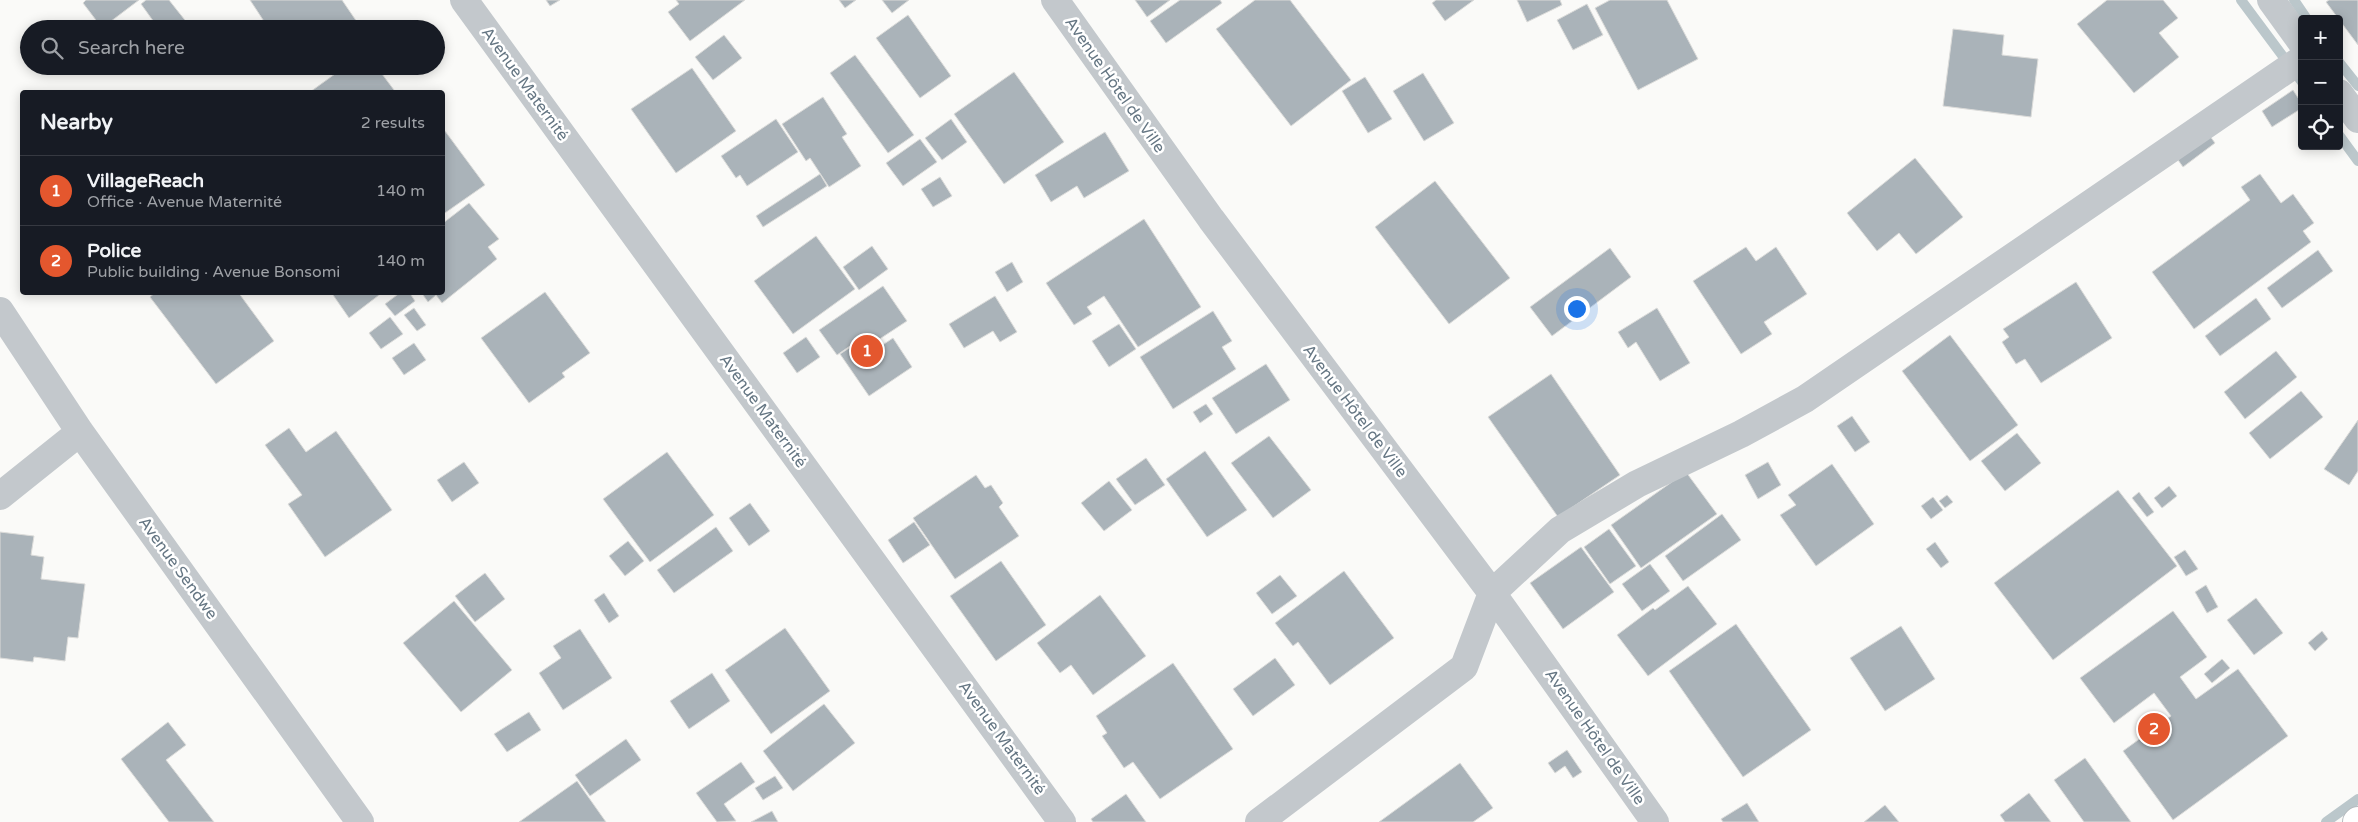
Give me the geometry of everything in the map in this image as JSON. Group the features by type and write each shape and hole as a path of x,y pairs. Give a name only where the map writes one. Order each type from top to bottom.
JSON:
{"street":[{"name":"Avenue Maternité","path":"464,0 1062,822"},
{"name":"Avenue Hôtel de Ville","path":"1055,0 1211,219 1492,592 1655,822"},
{"path":"2271,0 2298,37"},
{"path":"1259,822 1464,667 1492,592 1560,530 1637,484 1741,434 1805,399 2301,60"},
{"path":"2343,99 2358,119"},
{"name":"Avenue Sendwe","path":"0,311 80,432 360,822"},
{"path":"0,496 80,432"}],"building":[{"path":"86,0 139,0 113,20 96,20 83,3"},
{"path":"146,0 169,0 185,20 153,20 141,4"},
{"path":"250,0 342,0 356,20 263,20"},
{"path":"546,0 560,0 550,6"},
{"path":"676,0 745,0 690,41 668,12 679,4"},
{"path":"839,0 856,0 845,8"},
{"path":"882,0 909,0 892,13"},
{"path":"1135,0 1170,0 1147,17"},
{"path":"1180,0 1220,0 1222,3 1166,43 1150,21"},
{"path":"1255,0 1290,0 1351,80 1291,126 1216,29"},
{"path":"1436,0 1474,0 1445,21 1432,3"},
{"path":"1517,0 1560,0 1562,5 1527,22"},
{"path":"1610,0 1667,0 1698,59 1638,90 1595,8"},
{"path":"2107,0 2163,0 2178,18 2159,33 2179,57 2134,93 2077,24"},
{"path":"2329,0 2358,0 2358,45 2343,25 2343,15 2336,15 2326,2"},
{"path":"1587,4 1603,35 1573,50 1557,20"},
{"path":"908,15 951,76 920,98 876,38"},
{"path":"1953,29 2004,35 2002,55 2038,59 2031,117 1943,106"},
{"path":"724,35 742,58 713,80 695,57"},
{"path":"855,55 914,135 888,153 830,73"},
{"path":"692,68 736,131 676,173 631,109"},
{"path":"1014,72 1064,142 1004,184 954,114"},
{"path":"1423,73 1454,123 1424,141 1393,91"},
{"path":"334,75 383,75 394,90 313,90"},
{"path":"1365,77 1392,119 1368,133 1342,91"},
{"path":"2293,90 2298,98 2298,111 2272,127 2262,111"},
{"path":"823,97 847,134 842,137 861,166 829,187 810,158 806,161 782,124"},
{"path":"776,119 798,152 747,186 740,175 736,178 721,156"},
{"path":"951,119 967,142 942,160 925,138"},
{"path":"2204,128 2215,143 2183,167 2171,150"},
{"path":"445,131 485,185 445,213"},
{"path":"1105,132 1129,171 1084,198 1077,186 1051,202 1035,175"},
{"path":"920,139 937,162 903,186 886,163"},
{"path":"1915,158 1963,217 1916,254 1899,233 1877,251 1847,213"},
{"path":"820,174 827,186 763,227 756,216"},
{"path":"2260,174 2281,203 2293,194 2314,223 2303,231 2311,242 2194,329 2152,272 2250,200 2241,187"},
{"path":"940,177 952,196 933,207 921,189"},
{"path":"1435,181 1510,278 1449,324 1375,227"},
{"path":"469,203 499,239 488,247 497,259 442,303 436,295 445,295 445,222"},
{"path":"1144,219 1201,307 1138,347 1104,296 1087,307 1092,314 1074,325 1046,283"},
{"path":"816,236 855,289 793,334 754,281"},
{"path":"872,246 888,269 859,290 843,267"},
{"path":"1746,247 1756,261 1776,247 1807,294 1764,322 1772,334 1741,354 1693,281"},
{"path":"1610,248 1631,277 1552,336 1530,307"},
{"path":"2318,250 2333,271 2282,308 2267,288"},
{"path":"1012,262 1023,282 1007,292 995,272"},
{"path":"2076,282 2112,338 2041,383 2025,359 2016,364 2002,342 2009,337 2003,329"},
{"path":"883,286 907,321 872,344 866,335 837,355 819,330"},
{"path":"545,292 590,353 562,373 565,377 529,403 481,338"},
{"path":"152,295 240,295 274,341 216,384 150,297"},
{"path":"333,295 379,295 349,318"},
{"path":"397,295 411,295 415,301 395,316 385,304"},
{"path":"423,295 436,295 428,302"},
{"path":"995,296 1017,332 1000,342 993,331 964,348 949,324"},
{"path":"2256,298 2271,319 2220,356 2205,336"},
{"path":"414,308 426,325 417,331 404,315"},
{"path":"1657,308 1690,363 1660,381 1636,342 1628,348 1618,332"},
{"path":"1213,311 1232,341 1222,347 1236,369 1173,409 1140,357"},
{"path":"390,317 403,334 381,349 369,333"},
{"path":"1119,324 1136,349 1109,367 1092,341"},
{"path":"1950,335 2018,425 1970,461 1902,371"},
{"path":"806,337 820,357 797,373 783,353"},
{"path":"866,337 875,350 893,338 912,367 869,396 840,354"},
{"path":"414,343 426,360 404,375 392,358"},
{"path":"2276,351 2297,377 2245,419 2224,392"},
{"path":"1266,364 1290,400 1236,434 1212,398"},
{"path":"1551,374 1620,475 1558,517 1488,417"},
{"path":"2301,391 2323,417 2270,459 2249,433"},
{"path":"1206,404 1213,414 1200,423 1193,412"},
{"path":"1852,416 1870,442 1855,452 1837,426"},
{"path":"2358,420 2358,471 2349,485 2324,469"},
{"path":"289,428 306,452 336,431 392,510 325,557 288,504 302,495 265,445"},
{"path":"2017,433 2041,463 2005,491 1981,461"},
{"path":"1269,436 1311,490 1273,518 1231,463"},
{"path":"1205,451 1247,510 1207,537 1166,479"},
{"path":"667,452 714,515 650,562 603,499"},
{"path":"1146,458 1165,485 1135,505 1116,479"},
{"path":"464,462 479,483 452,502 437,480"},
{"path":"1768,462 1781,485 1758,499 1745,475"},
{"path":"1832,464 1874,524 1816,566 1780,515 1796,505 1788,495"},
{"path":"1686,472 1717,514 1641,568 1611,525"},
{"path":"976,475 985,488 991,485 1003,503 999,507 1019,536 955,579 913,518"},
{"path":"1109,481 1132,510 1104,531 1081,503"},
{"path":"2169,486 2177,496 2162,508 2154,498"},
{"path":"2118,490 2177,566 2053,660 1994,583"},
{"path":"2139,492 2154,512 2147,517 2132,498"},
{"path":"1947,495 1953,502 1945,508 1939,501"},
{"path":"1933,497 1943,510 1931,519 1921,506"},
{"path":"750,503 770,531 749,546 729,518"},
{"path":"1722,514 1741,540 1683,581 1665,556"},
{"path":"914,522 930,545 903,563 888,540"},
{"path":"716,527 733,551 674,593 657,570"},
{"path":"1609,529 1636,566 1610,584 1584,547"},
{"path":"0,532 34,536 31,555 44,557 41,579 85,584 78,638 68,637 65,661 34,657 33,662 0,658"},
{"path":"628,541 644,561 625,576 609,556"},
{"path":"1935,542 1949,562 1941,568 1926,549"},
{"path":"1581,547 1614,592 1563,629 1530,583"},
{"path":"2185,550 2198,569 2186,576 2174,557"},
{"path":"1001,561 1046,625 996,661 950,596"},
{"path":"1650,564 1670,591 1642,611 1622,584"},
{"path":"1344,571 1394,638 1330,685 1298,642 1293,646 1275,623"},
{"path":"485,573 505,599 475,622 455,596"},
{"path":"1280,575 1297,596 1272,614 1256,593"},
{"path":"2206,585 2218,607 2207,613 2195,592"},
{"path":"1688,586 1717,624 1648,676 1617,635 1653,608 1655,610"},
{"path":"604,593 619,616 609,623 594,600"},
{"path":"1100,595 1146,656 1093,695 1071,665 1060,673 1037,643"},
{"path":"2256,598 2283,633 2254,655 2227,620"},
{"path":"454,601 512,670 461,712 403,643"},
{"path":"2173,611 2207,657 2180,677 2196,699 2238,669 2288,736 2173,820 2123,751 2171,716 2154,693 2114,723 2080,678"},
{"path":"1736,624 1811,730 1743,777 1669,671"},
{"path":"1901,626 1935,679 1885,711 1850,658"},
{"path":"785,628 830,691 771,734 725,670"},
{"path":"580,629 612,678 563,710 539,673 561,658 553,646"},
{"path":"2322,631 2328,639 2315,651 2308,643"},
{"path":"1275,658 1295,685 1253,716 1233,689"},
{"path":"2222,659 2230,668 2212,683 2204,674"},
{"path":"1173,663 1233,749 1160,799 1133,762 1124,768 1102,736 1107,733 1096,716"},
{"path":"712,673 730,701 689,729 670,701"},
{"path":"824,704 855,743 793,791 763,751"},
{"path":"529,712 541,730 507,752 494,734"},
{"path":"168,722 186,745 166,760 214,822 169,822 121,759"},
{"path":"626,739 641,760 590,796 575,775"},
{"path":"1567,750 1582,772 1573,778 1565,766 1555,773 1548,763"},
{"path":"2085,758 2131,822 2084,822 2054,780"},
{"path":"741,762 755,782 724,804 736,821 717,822 696,793"},
{"path":"1460,763 1493,808 1473,822 1379,822"},
{"path":"775,776 783,788 763,800 755,788"},
{"path":"577,781 606,822 519,822"},
{"path":"2029,793 2051,822 2005,822 2000,815"},
{"path":"1126,794 1146,822 1093,822 1091,819"},
{"path":"1747,803 1759,822 1723,822 1721,819"},
{"path":"1885,805 1899,822 1864,822"},
{"path":"772,811 778,822 751,822"}],"waterway":[{"path":"2241,0 2298,77"},
{"path":"2294,0 2304,15"},
{"path":"2343,67 2358,86"},
{"path":"2343,140 2358,161"},
{"path":"2326,822 2358,799"}],"place":[{"name":"VillageReach","path":"867,351"},
{"name":"Police","path":"2154,729"}]}
